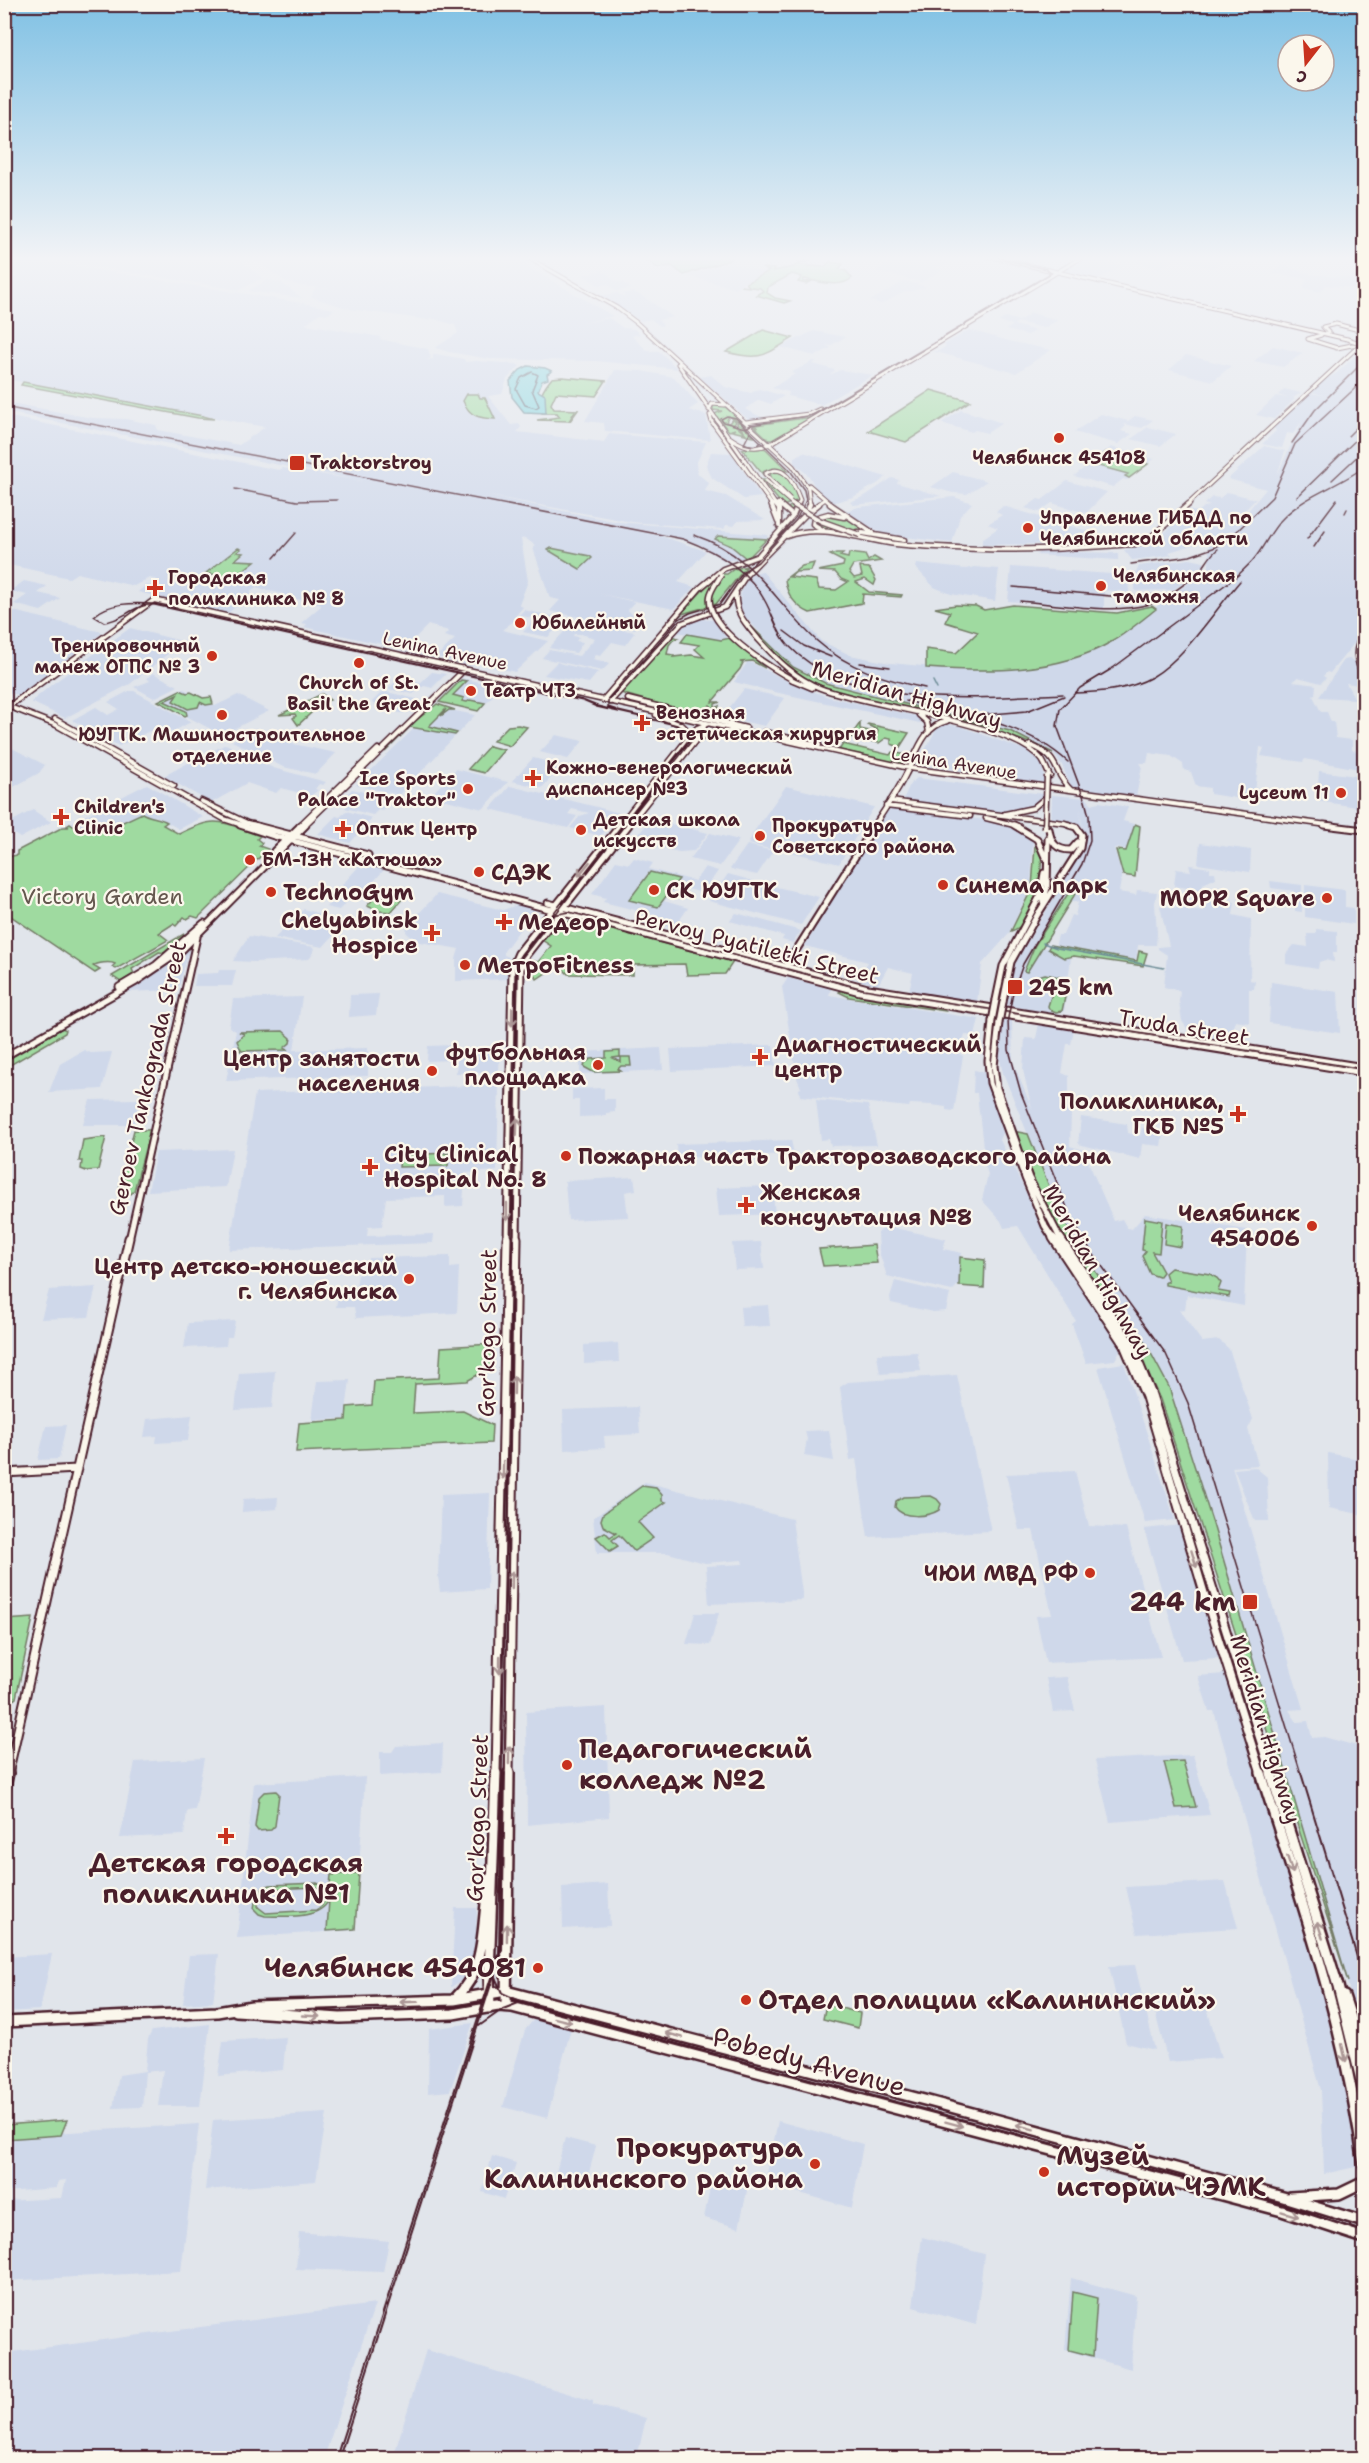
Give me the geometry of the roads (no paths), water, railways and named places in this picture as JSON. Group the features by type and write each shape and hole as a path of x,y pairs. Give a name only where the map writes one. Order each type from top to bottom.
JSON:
{"main road":[{"path":"683,371 709,411 750,465 781,514 778,535"},
{"path":"689,371 770,444 824,500 850,519 885,537"},
{"path":"728,436 746,448 759,448 770,444 888,371"},
{"path":"722,575 732,568 750,564 793,516 800,500 792,480 784,472 772,470 765,474 792,501 810,513 827,522 859,533 946,545 1008,548 1118,544 1142,539 1220,472 1325,371"},
{"path":"784,537 807,531 888,543 1029,550 1107,548 1146,541 1219,477 1332,371"},
{"path":"1321,381 1335,371"},
{"path":"746,422 805,415 881,375"},
{"path":"702,400 710,398 722,400"},
{"path":"709,411 714,404 729,406"},
{"path":"824,406 829,408"},
{"path":"709,411 712,422 773,507 779,526"},
{"path":"750,465 782,497 803,513 828,525 924,545"},
{"path":"805,480 811,503 806,514"},
{"path":"769,494 793,516"},
{"path":"610,702 667,637 686,620 725,607 739,584 806,514 824,500"},
{"path":"838,535 816,527 812,523 813,519 828,514 850,519"},
{"path":"603,700 700,588 721,570 758,556"},
{"path":"722,575 735,565"},
{"name":"Meridian Highway","path":"722,575 710,596 715,615 749,653 793,680 835,696 919,714 1025,748 1041,761 1048,776 1047,828 1040,896 1006,959 996,1000 994,1066 997,1088 1029,1178 1050,1224 1131,1344 1152,1395 1338,1986 1365,2092"},
{"name":"Meridian Highway","path":"739,584 735,601 739,615 786,667 800,678 834,693 933,715 1008,739 1029,747 1048,766 1047,888 1038,914 1011,962 988,1061 990,1083 1025,1178 1051,1235 1124,1345 1146,1397 1204,1593 1328,1984 1356,2103 1365,2165"},
{"name":"Lenina Avenue","path":"13,706 155,600 603,700"},
{"path":"1365,633 1356,645 1356,657 1365,676"},
{"path":"658,636 667,637"},
{"path":"1356,657 1365,669"},
{"name":"Geroev Tankograda Street","path":"4,1791 195,935 290,837 461,670"},
{"name":"Lenina Avenue","path":"513,681 585,694 655,715 716,725 908,770 983,778 1138,801"},
{"path":"585,694 606,692 617,684"},
{"path":"617,693 649,710"},
{"path":"628,699 811,742 836,753"},
{"name":"Lenina Avenue","path":"610,702 908,770 1365,831"},
{"path":"4,711 13,706"},
{"name":"Pervoy Pyatiletki Street","path":"13,706 57,724 226,815 290,837 784,969 860,992 998,1011"},
{"path":"919,714 927,722 929,732"},
{"path":"655,715 682,725 692,734"},
{"path":"784,969 890,801 929,732 937,724 947,722"},
{"name":"Gor'kogo Street","path":"490,2008 500,1702 513,959 702,724"},
{"name":"Gor'kogo Street","path":"506,2006 514,1342 521,982 524,958 695,741 702,724"},
{"path":"695,741 709,733 735,732"},
{"path":"1008,739 1037,747 1050,754 1056,761 1065,785 1074,791"},
{"path":"914,757 918,765 923,767 983,778"},
{"path":"981,816 1033,808 1046,797"},
{"path":"890,801 981,816 1067,825 1077,832 1077,846 1068,850 1056,847 1052,843 1047,828"},
{"path":"886,806 924,808"},
{"path":"990,814 1065,823 1076,827 1081,832 1080,848 1038,914"},
{"path":"981,816 1028,830 1042,846 1045,857"},
{"path":"4,1053 164,964 195,935"},
{"path":"512,982 521,982"},
{"path":"4,1057 114,992"},
{"name":"Truda street","path":"998,1011 1349,1068 1365,1073"},
{"path":"511,1047 520,1047"},
{"name":"Truda street","path":"1349,1068 1365,1067"},
{"path":"507,1246 516,1246"},
{"path":"505,1342 514,1342"},
{"path":"503,1448 513,1448"},
{"path":"4,1473 76,1469"},
{"path":"500,1702 510,1701"},
{"path":"497,1788 509,1788"},
{"path":"454,2000 469,1986 479,1962 489,1883 494,1867"},
{"path":"1338,1986 1349,2007 1365,2058"},
{"name":"Pobedy Avenue","path":"232,2011 252,2006 454,2000 506,1991 932,2102 1282,2197 1365,2222"},
{"name":"Pobedy Avenue","path":"4,2022 232,2011 340,2018 453,2014 506,2006 1282,2211 1365,2238"},
{"path":"929,2118 932,2102"},
{"path":"1282,2197 1325,2195 1357,2188 1365,2182"}],"water":[{"path":"519,371 552,371 547,374 548,379 542,381 538,391 545,395 546,413 524,412 512,397 510,381"}],"waterway":[{"path":"933,681 937,689"},
{"path":"1043,943 1057,948 1164,968"}],"tram line":[{"path":"747,429 751,425 813,415 887,371"},
{"path":"745,428 723,422 721,419 727,416 736,418 747,429"},
{"path":"747,429 760,441"},
{"path":"750,432 744,444 753,446 760,444 760,441"},
{"path":"617,710 608,707 608,701 679,619 690,613 720,604 744,571 758,562 796,520 806,500 804,490 789,469 760,441"},
{"path":"552,915 690,738 676,725 597,707 583,701 155,605 135,609 111,621 104,622 94,616 114,606 153,604 582,700 597,706 677,725 691,738 555,914"},
{"path":"555,914 569,912 864,989 1364,1069"},
{"path":"505,1774 518,963 555,914"},
{"path":"502,1774 517,960 552,915"},
{"path":"336,2458 499,1953 502,1773"},
{"path":"339,2458 502,1950 505,1773"},
{"path":"495,1977 502,1993 527,2004 1282,2204 1364,2232"},
{"path":"479,2026 503,2009 521,2002"}],"railway":[{"path":"1292,443 1315,410 1354,371"},
{"path":"1131,564 1190,556 1213,548 1230,538 1272,497 1295,444 1364,380"},
{"path":"4,407 683,539 707,549 740,571 758,590 788,645 815,666 846,681 881,691 918,696 956,698 1063,694"},
{"path":"1348,436 1364,420"},
{"path":"1297,497 1364,432"},
{"path":"1332,480 1364,450"},
{"path":"1075,693 1113,668 1237,576 1262,549 1279,522 1293,509 1364,467"},
{"path":"235,489 297,501 337,500"},
{"path":"1307,539 1337,499"},
{"path":"1345,513 1347,509"},
{"path":"1314,547 1325,531"},
{"path":"274,558 296,533"},
{"path":"694,535 716,544 749,567 801,626 841,659 868,672 925,688"},
{"path":"1020,601 1117,609 1146,605 1165,597 1194,577 1218,549"},
{"path":"1075,693 1124,688 1152,677 1188,646 1240,581"},
{"path":"1013,587 1121,597 1159,595"},
{"path":"784,631 804,646 831,657"},
{"path":"860,663 890,667"},
{"path":"1075,693 1060,709 1057,726 1085,801 1089,816 1090,840 1082,864 1023,964 1013,993 1008,1018 1009,1050 1021,1093 1072,1220 1091,1251 1166,1354 1188,1403 1301,1774"},
{"path":"980,715 1027,711 1064,696"},
{"path":"906,701 992,721 1012,728 1051,748 1068,762"},
{"path":"1301,1773 1364,1980"},
{"path":"1357,1973 1364,1999"}],"place":[{"name":"Челябинск 454108","path":"1059,438"},
{"name":"Traktorstroy","path":"297,463"},
{"name":"Управление ГИБДД по Челябинской области","path":"1028,528"},
{"name":"Челябинская таможня","path":"1101,586"},
{"name":"Городская поликлиника № 8","path":"155,588"},
{"name":"Юбилейный","path":"520,623"},
{"name":"Тренировочный манеж ОГПС № 3","path":"212,656"},
{"name":"Church of St. Basil the Great","path":"359,663"},
{"name":"Театр ЧТЗ","path":"471,691"},
{"name":"ЮУГТК. Машиностроительное отделение","path":"222,715"},
{"name":"Венозная эстетическая хирургия","path":"642,723"},
{"name":"Кожно-венерологический диспансер №3","path":"533,778"},
{"name":"Ice Sports Palace \"Traktor\"","path":"468,789"},
{"name":"Lyceum 11","path":"1341,793"},
{"name":"Children's Clinic","path":"61,817"},
{"name":"Оптик Центр","path":"343,829"},
{"name":"Детская школа искусств","path":"581,830"},
{"name":"Прокуратура Советского района","path":"760,836"},
{"name":"БМ-13Н «Катюша»","path":"250,860"},
{"name":"СДЭК","path":"479,872"},
{"name":"Синема парк","path":"943,885"},
{"name":"СК ЮУГТК","path":"654,890"},
{"name":"TechnoGym","path":"271,892"},
{"name":"MOPR Square","path":"1327,898"},
{"name":"Медеор","path":"504,922"},
{"name":"Chelyabinsk Hospice","path":"432,933"},
{"name":"МетроFitness","path":"465,965"},
{"name":"245 km","path":"1015,987"},
{"name":"Диагностический центр","path":"760,1057"},
{"name":"футбольная площадка","path":"598,1065"},
{"name":"Центр занятости населения","path":"432,1071"},
{"name":"Поликлиника, ГКБ №5","path":"1238,1114"},
{"name":"Пожарная часть Тракторозаводского района","path":"566,1156"},
{"name":"City Clinical Hospital No. 8","path":"370,1167"},
{"name":"Женская консультация №8","path":"746,1205"},
{"name":"Челябинск 454006","path":"1312,1226"},
{"name":"Центр детско-юношеский г. Челябинска","path":"409,1279"},
{"name":"ЧЮИ МВД РФ","path":"1090,1573"},
{"name":"244 km","path":"1250,1602"},
{"name":"Педагогический колледж №2","path":"567,1765"},
{"name":"Детская городская поликлиника №1","path":"226,1836"},
{"name":"Челябинск 454081","path":"538,1968"},
{"name":"Отдел полиции «Калининский»","path":"746,2000"},
{"name":"Прокуратура Калининского района","path":"815,2164"},
{"name":"Музей истории ЧЭМК","path":"1044,2172"}],"park label":[{"name":"Victory Garden","path":"102,896"}]}
